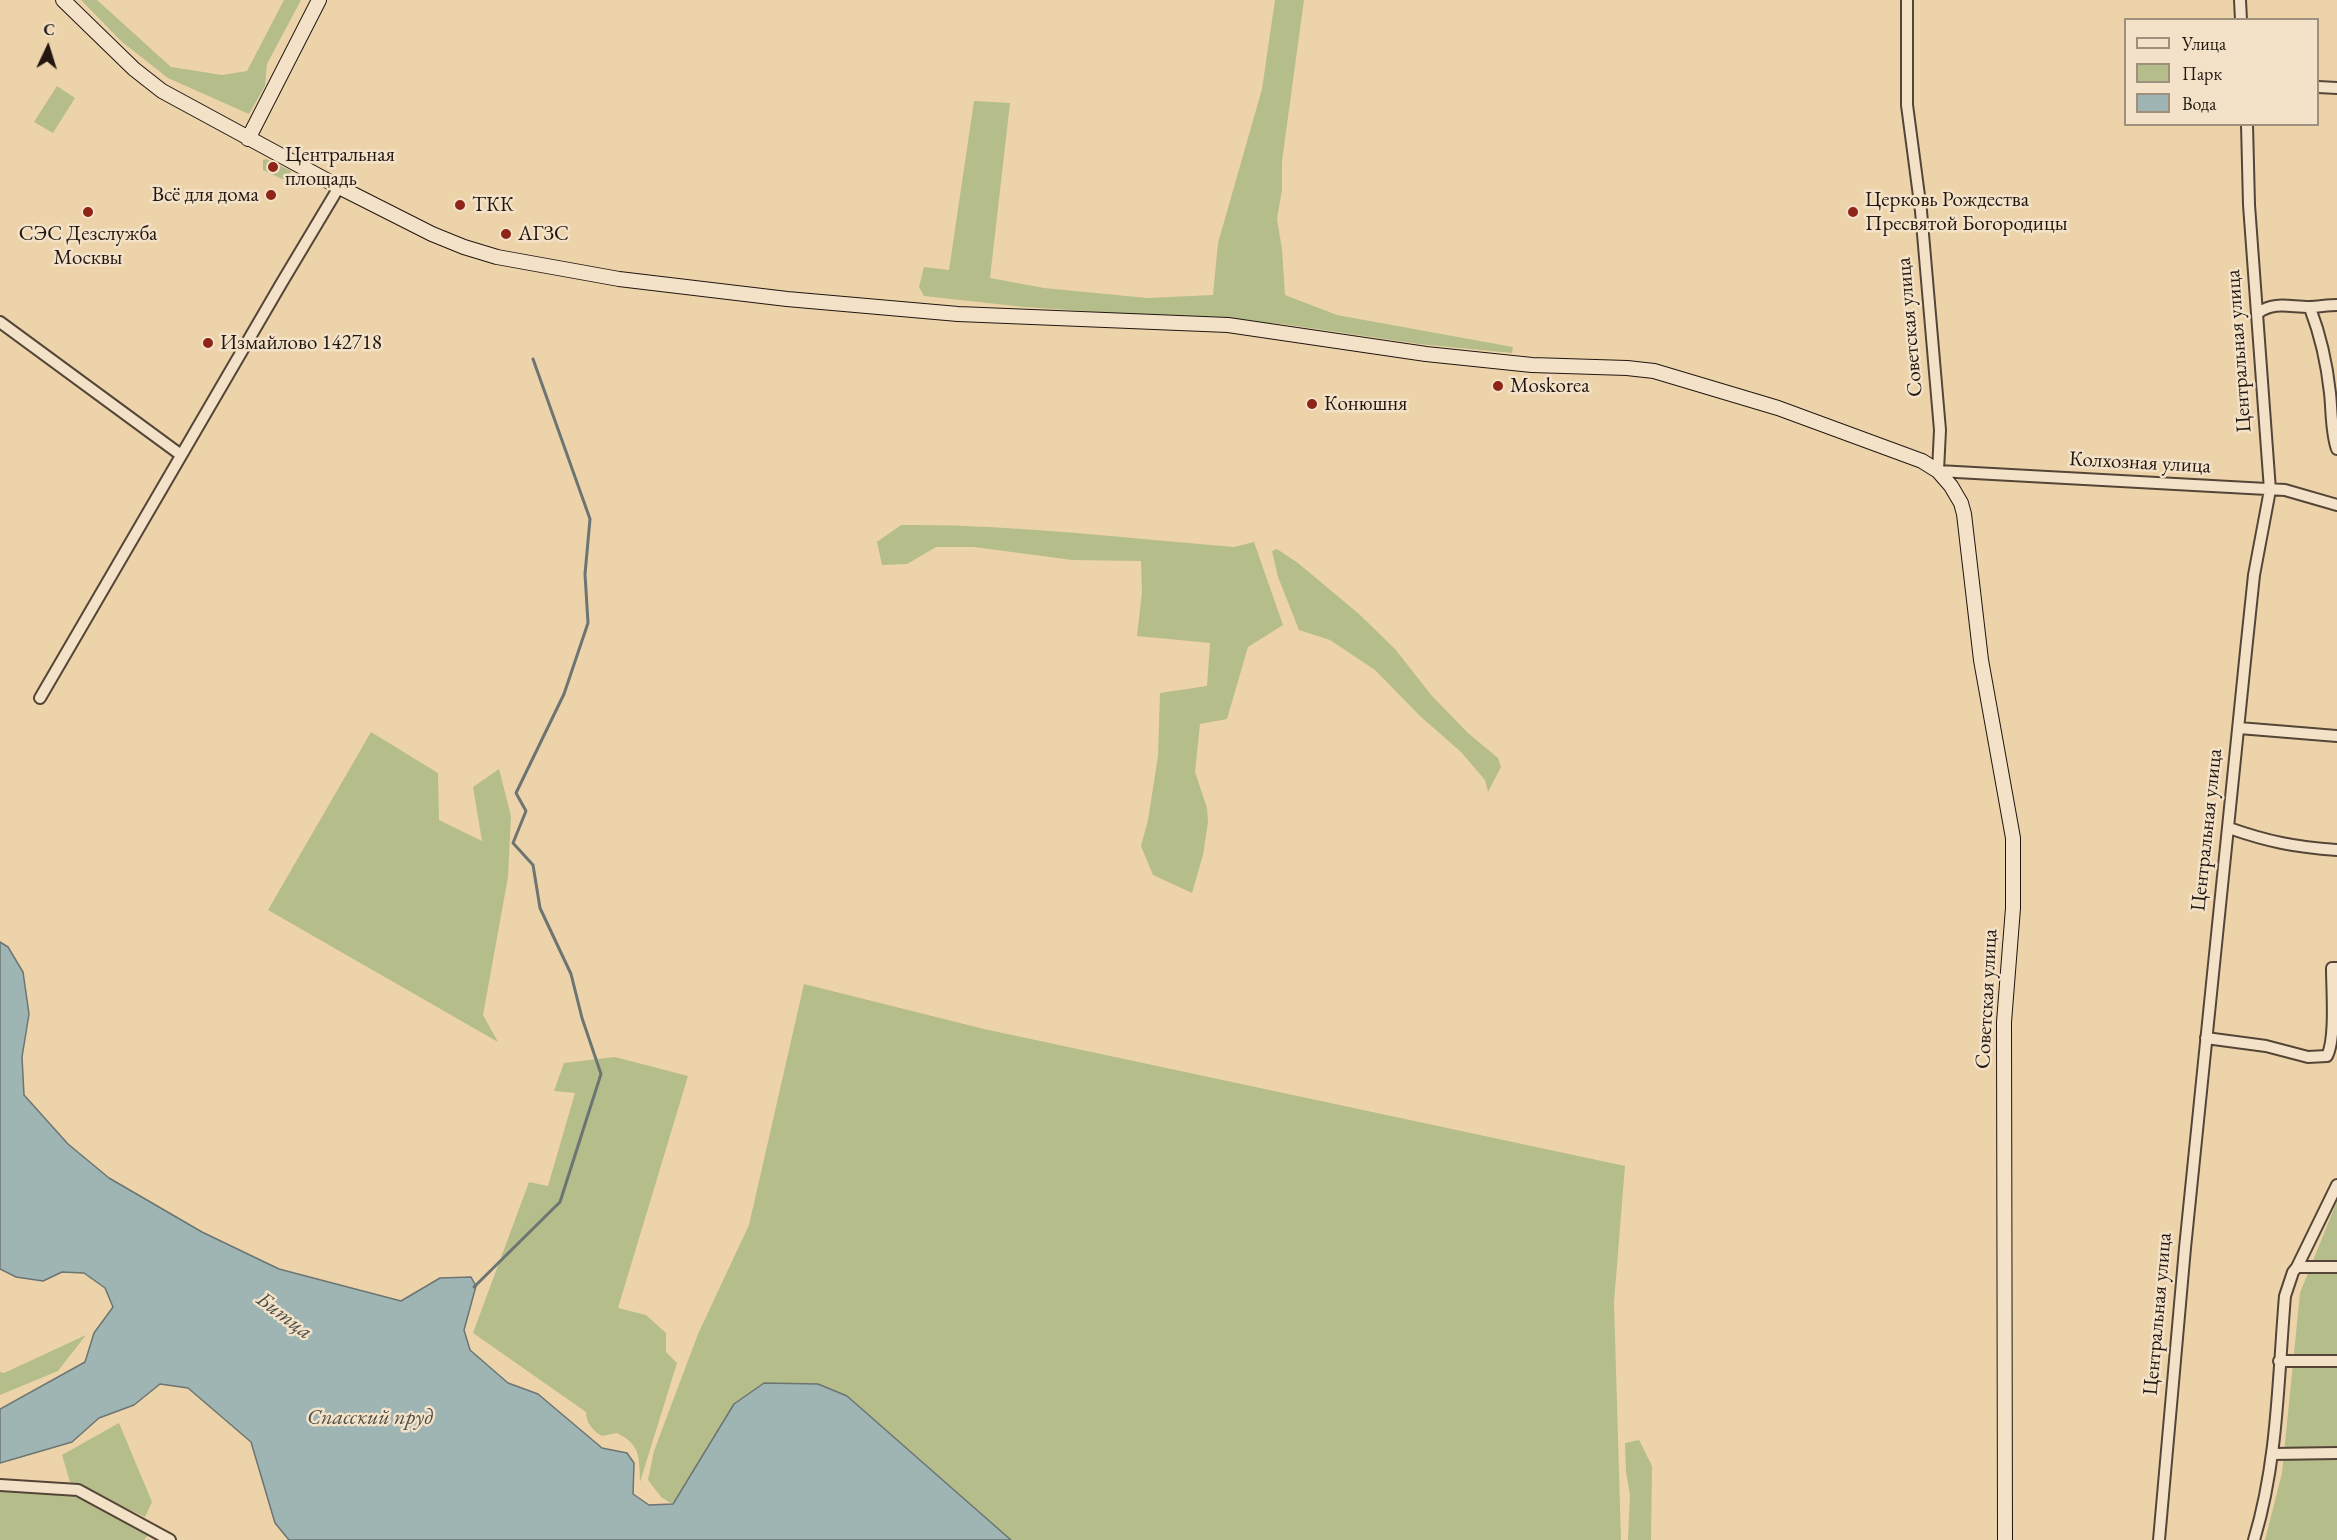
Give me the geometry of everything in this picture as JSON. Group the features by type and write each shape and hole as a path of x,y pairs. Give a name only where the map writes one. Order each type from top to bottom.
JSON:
{"street":[{"path":"63,0 149,82 249,139 319,0"},
{"name":"Советская улица","path":"1907,0 1907,105 1921,211 1940,430 1938,471"},
{"path":"2240,0 2241,18"},
{"path":"2319,87 2337,88"},
{"name":"Центральная улица","path":"2159,1540 2206,1038 2254,576 2270,490 2249,205 2247,126"},
{"name":"Советская улица","path":"249,139 339,187 464,247 503,259 619,279 821,302 958,314 1228,325 1426,354 1532,365 1642,369 1665,373 1733,393 1922,461 1938,471 1961,503 1964,514 1978,637 2013,838 2013,908 2004,1022 2005,1540"},
{"path":"40,698 339,187"},
{"path":"2258,313 2265,307 2278,305 2310,308 2337,305"},
{"path":"2310,308 2316,322 2330,388 2334,440 2337,449"},
{"path":"0,322 181,455"},
{"name":"Колхозная улица","path":"1938,471 2285,490 2337,505"},
{"path":"2239,728 2337,735"},
{"path":"2229,828 2268,842 2337,849"},
{"path":"2206,1038 2266,1046 2308,1057 2327,1056 2331,1038 2332,968 2337,968"},
{"path":"2254,1540 2263,1510 2272,1454 2285,1296 2293,1272 2337,1185"},
{"path":"2297,1267 2337,1267"},
{"path":"2279,1361 2337,1361"},
{"path":"2272,1454 2337,1453"},
{"path":"0,1485 78,1490 153,1536 170,1540"}],"green space":[{"path":"81,0 97,0 171,67 222,75 247,71 284,0 301,0 267,64 265,86 249,114 168,78 121,41"},
{"path":"1275,0 1304,0 1282,161 1282,190 1277,219 1282,249 1285,295 1337,315 1513,347 1512,353 1419,344 1282,324 1024,307 924,296 919,287 924,267 949,270 974,101 1010,103 990,278 1044,288 1147,298 1213,295 1218,243 1262,89"},
{"path":"57,86 75,98 53,133 34,122"},
{"name":"Центральная площадь","path":"266,159 291,171 288,179 282,179 263,170 263,160"},
{"path":"901,525 1026,529 1234,547 1254,542 1283,625 1248,647 1227,719 1200,724 1195,772 1207,808 1208,822 1203,855 1192,893 1153,875 1141,846 1148,820 1158,756 1160,693 1207,686 1210,643 1137,636 1142,592 1141,561 1072,560 974,547 936,547 907,564 882,565 877,542"},
{"path":"1277,549 1298,563 1359,614 1395,649 1432,696 1468,733 1498,758 1501,767 1488,792 1485,780 1461,752 1420,716 1375,670 1330,640 1299,630 1278,577 1272,551"},
{"path":"371,732 438,773 439,820 482,841 473,787 499,769 511,816 508,877 483,1015 498,1042 268,910"},
{"path":"804,984 984,1029 1625,1166 1614,1302 1621,1540 1011,1540 847,1396 818,1384 764,1383 735,1404 672,1504 661,1497 648,1480 654,1451 698,1334 749,1225"},
{"path":"615,1057 688,1076 618,1308 646,1315 666,1333 666,1352 677,1363 640,1482 639,1459 631,1442 617,1433 602,1436 599,1434 589,1423 586,1412 473,1333 529,1182 548,1186 575,1093 554,1091 564,1063"},
{"path":"2337,1201 2337,1540 2265,1540 2282,1473 2300,1293"},
{"path":"86,1335 58,1371 0,1395 0,1372 4,1373"},
{"path":"119,1423 152,1502 145,1517 70,1482 62,1455"},
{"path":"1639,1440 1652,1466 1651,1540 1628,1540 1630,1495 1625,1443"},
{"path":"0,1489 82,1493 154,1527 144,1540 0,1540"}],"water":[{"name":"Спасский пруд","path":"0,942 8,947 23,972 29,1014 22,1057 24,1095 68,1144 109,1178 202,1232 279,1269 401,1301 440,1278 471,1277 476,1286 464,1330 470,1350 508,1383 538,1394 602,1448 627,1453 634,1463 633,1494 649,1505 673,1504 734,1404 764,1383 818,1384 847,1396 1011,1540 289,1540 275,1523 251,1442 188,1388 160,1384 134,1405 99,1418 72,1442 0,1463 0,1409 85,1362 94,1333 113,1307 105,1288 84,1273 62,1272 43,1281 16,1277 0,1269"}],"waterway":[{"path":"474,1287 560,1202 601,1074 582,1018 571,974 540,908 533,865 513,843 526,811 516,793 564,694 588,623 585,574 590,519 533,359"}],"place":[{"name":"Центральная площадь","path":"273,167"},
{"name":"Всё для дома","path":"271,195"},
{"name":"ТКК","path":"460,205"},
{"name":"СЭС Дезслужба Москвы","path":"88,212"},
{"name":"Церковь Рождества Пресвятой Богородицы","path":"1853,212"},
{"name":"АГЗС","path":"506,234"},
{"name":"Измайлово 142718","path":"208,343"},
{"name":"Moskorea","path":"1498,386"},
{"name":"Конюшня","path":"1312,404"}],"water label":[{"name":"Битца","path":"284,1316"}]}
